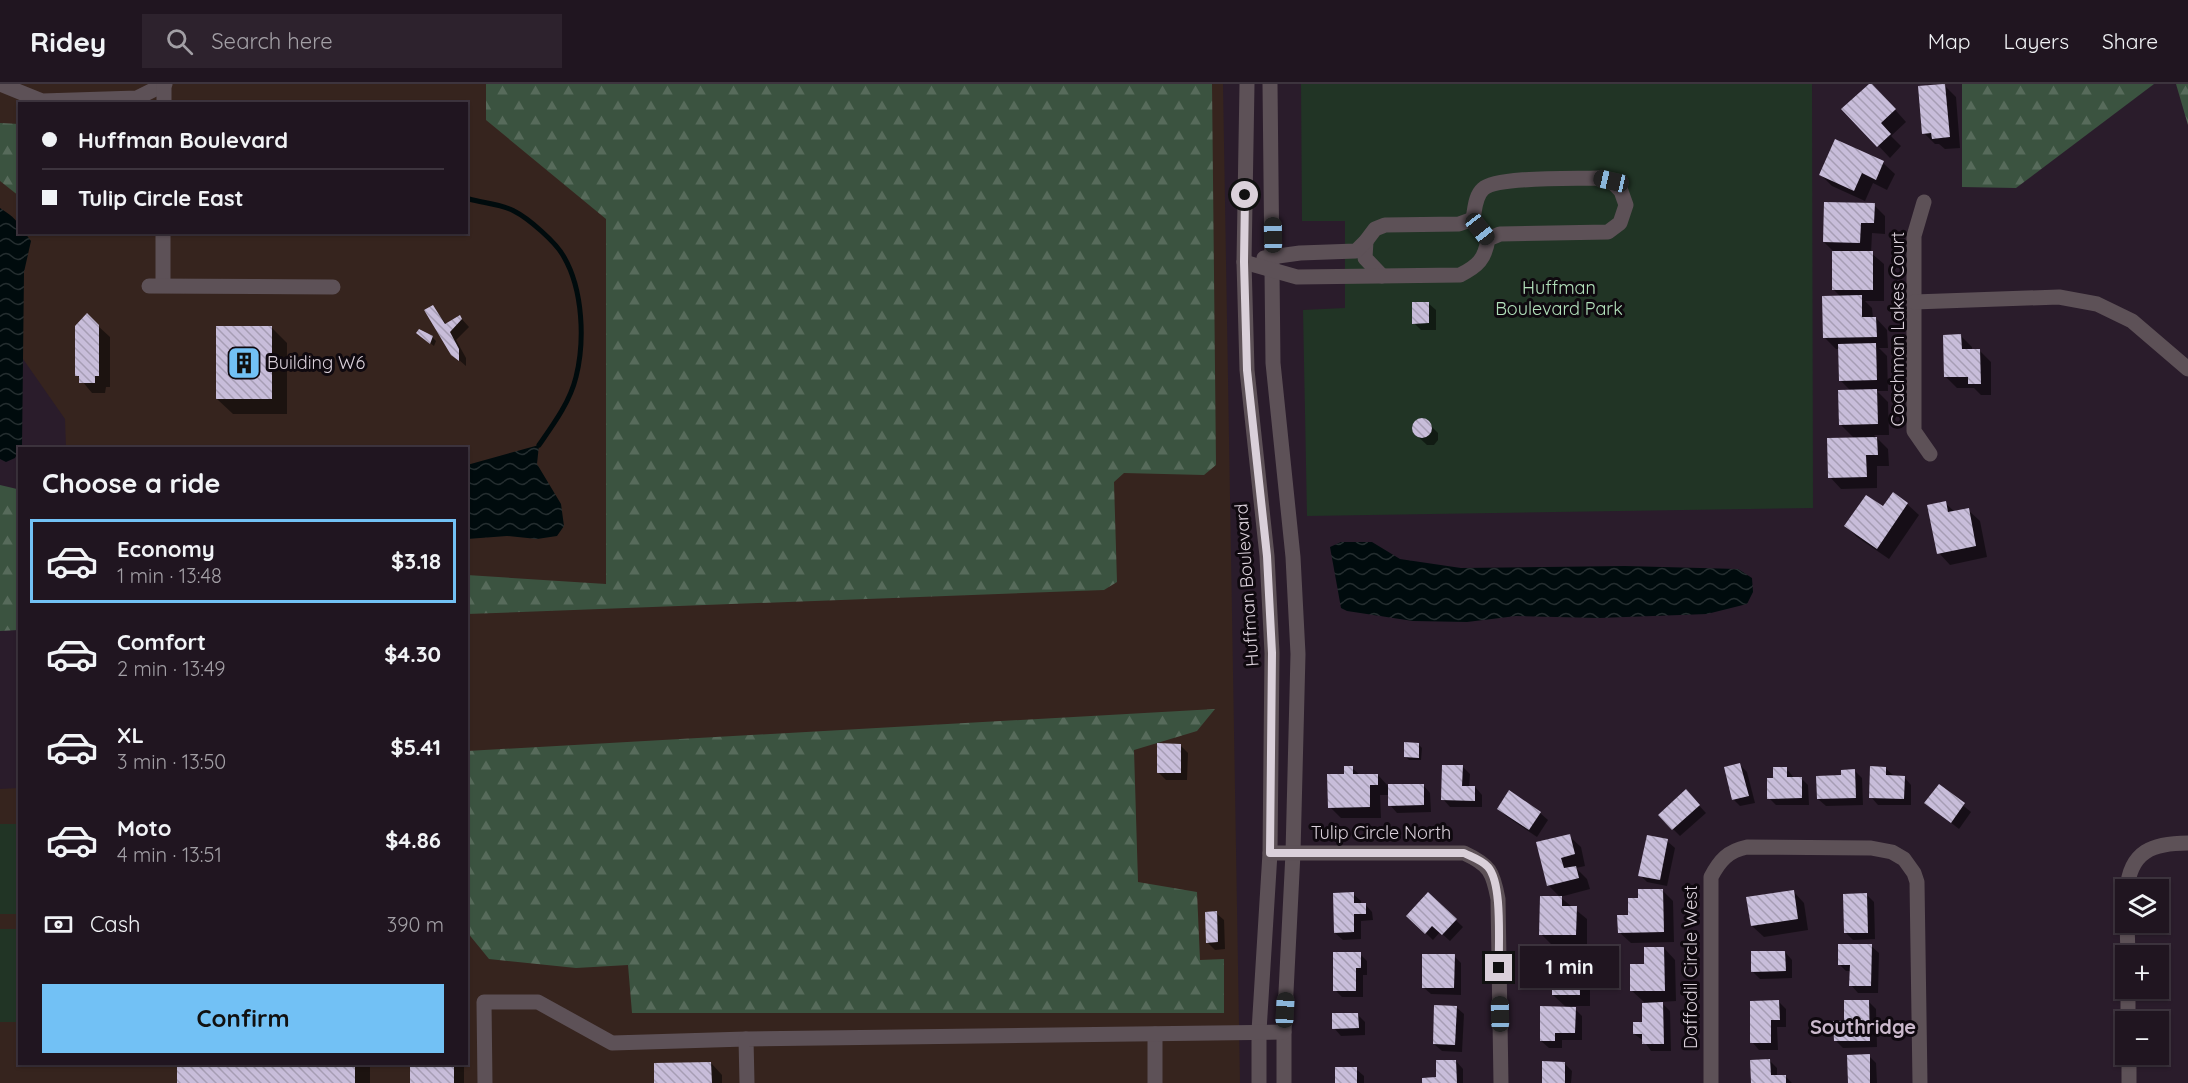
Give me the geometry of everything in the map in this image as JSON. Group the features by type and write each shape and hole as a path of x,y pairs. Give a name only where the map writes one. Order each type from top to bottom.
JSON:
{"street":[{"path":"0,84 42,101 137,98 165,84 164,102"},
{"name":"Huffman Boulevard","path":"1246,84 1244,262 1247,370 1267,556 1271,642 1270,853 1259,1031 1259,1083"},
{"path":"1270,84 1273,363 1293,557 1298,654 1284,1083"},
{"path":"1273,263 1297,277 1460,275 1478,266 1488,239 1500,234 1608,232 1620,223 1626,205 1621,191 1611,181 1598,178 1500,181 1484,187 1478,195 1473,219 1488,239"},
{"name":"Coachman Lakes Court","path":"1924,202 1914,236 1914,431 1930,454"},
{"path":"1244,262 1273,263 1356,251 1375,229 1385,225 1459,224 1473,219"},
{"path":"163,234 156,285 333,287"},
{"path":"1366,241 1365,258 1382,276"},
{"path":"1914,302 2059,297 2097,304 2132,321 2188,369"},
{"path":"2128,879 2128,872 2141,855 2150,848 2159,845 2188,843"},
{"name":"Daffodil Circle West","path":"1711,1083 1709,894 1711,877 1725,855 1747,847 1871,848 1893,852 1904,859 1914,873 1917,882 1920,1083"},
{"name":"Tulip Circle North","path":"1270,853 1464,853 1478,859 1488,867 1494,877 1498,899 1501,1083"},
{"path":"485,1083 484,1002 538,1002 612,1043 746,1039 1284,1032"},
{"path":"1155,1034 1155,1083"},
{"path":"746,1039 747,1083"},
{"path":"2128,1065 2129,1083"}],"shaded area":[{"path":"0,84 1223,84 1240,1083 0,1083 0,789 18,788 18,1065 468,1065 468,447 66,447 65,419 0,326"}],"green space":[{"path":"486,84 1212,84 1216,465 1204,475 1124,473 1114,482 1117,582 1104,590 468,614 468,575 606,584 606,219 486,120"},
{"name":"Huffman Boulevard Park","path":"1301,84 1812,84 1813,508 1307,516 1303,310 1345,308 1345,221 1302,221"},
{"path":"1962,84 2154,84 2016,188 1962,187"},
{"path":"2176,84 2188,84 2188,125"},
{"path":"0,123 18,124 18,195 0,181"},
{"path":"0,485 18,488 18,630 0,631"},
{"path":"1215,709 1197,731 1134,750 1138,882 1197,892 1200,960 1224,959 1224,1013 632,1013 628,965 576,968 489,959 468,933 468,751"},
{"path":"0,824 18,824 18,914 0,914"},
{"path":"0,929 18,929 18,1022 0,1022"}],"water":[{"path":"0,208 14,218 18,224 18,234 26,234 31,241 24,272 22,447 18,447 15,458 6,462 0,459"},
{"path":"539,445 537,464 561,504 564,526 557,536 537,539 507,536 468,539 468,465"},
{"path":"1341,542 1372,542 1400,559 1461,568 1625,566 1738,569 1752,578 1753,592 1747,604 1707,614 1599,618 1516,616 1467,622 1413,621 1347,611 1341,608 1330,547"}],"building":[{"path":"1869,84 1872,84 1896,109 1881,123 1891,134 1877,147 1841,109"},
{"path":"1945,84 1950,137 1932,139 1931,133 1922,134 1918,86"},
{"path":"1835,139 1884,161 1876,180 1862,173 1854,191 1819,175"},
{"path":"1824,202 1875,203 1874,223 1861,223 1860,243 1823,242"},
{"path":"1832,251 1873,251 1873,290 1832,290"},
{"path":"1862,295 1862,317 1876,317 1877,337 1823,338 1822,296"},
{"path":"1412,302 1429,302 1429,323 1412,324"},
{"path":"433,305 445,324 460,315 462,319 450,332 459,349 459,361 451,355 424,310"},
{"path":"87,313 99,325 99,376 95,376 95,383 79,383 79,376 75,376 75,326"},
{"name":"Building W6","path":"216,326 272,326 272,399 216,399"},
{"path":"419,329 433,336 430,344 416,333"},
{"path":"1961,334 1962,349 1980,349 1981,384 1968,384 1968,377 1944,377 1943,335"},
{"path":"1876,343 1877,380 1839,381 1838,344"},
{"path":"1877,389 1878,424 1839,425 1838,390"},
{"path":"1422,418 1429,421 1432,428 1429,435 1422,438 1415,435 1412,428 1415,421"},
{"path":"1877,437 1878,455 1866,455 1867,477 1828,478 1827,438"},
{"path":"1893,492 1908,503 1877,549 1844,526 1866,495 1883,506"},
{"path":"1946,501 1948,512 1969,508 1976,546 1937,554 1927,505"},
{"path":"1404,742 1419,743 1419,758 1404,757"},
{"path":"1157,743 1181,744 1181,773 1157,773"},
{"path":"1740,763 1749,796 1732,800 1724,767"},
{"path":"1442,765 1463,765 1462,786 1475,786 1475,801 1441,800"},
{"path":"1344,766 1353,766 1353,774 1378,774 1378,785 1370,785 1370,807 1328,808 1327,774 1344,774"},
{"path":"1870,766 1886,767 1886,775 1905,776 1904,799 1869,798"},
{"path":"1773,767 1787,767 1787,777 1802,777 1802,798 1767,799 1767,778 1773,778"},
{"path":"1855,769 1856,798 1817,799 1816,776 1841,775 1841,770"},
{"path":"1388,784 1424,784 1424,805 1388,806"},
{"path":"1939,784 1965,803 1951,823 1924,803"},
{"path":"1686,789 1700,805 1672,830 1658,815"},
{"path":"1509,790 1541,812 1529,830 1497,809"},
{"path":"1570,834 1575,854 1561,858 1564,868 1576,866 1579,878 1547,886 1536,842"},
{"path":"1647,835 1668,839 1660,880 1638,876"},
{"path":"1638,889 1663,889 1664,932 1618,933 1617,915 1628,915 1628,898 1638,898"},
{"path":"1794,890 1798,919 1751,926 1746,897"},
{"path":"1354,892 1354,903 1366,903 1366,914 1354,914 1354,932 1334,933 1333,893"},
{"path":"1428,892 1457,919 1442,935 1432,926 1425,934 1406,916"},
{"path":"1867,893 1868,933 1844,933 1843,894"},
{"path":"1540,896 1562,896 1562,906 1577,906 1576,935 1539,935"},
{"path":"1217,911 1218,942 1206,943 1205,912"},
{"path":"1838,944 1872,944 1871,986 1849,986 1850,965 1838,965"},
{"path":"1644,947 1664,947 1665,991 1630,991 1630,964 1644,964"},
{"path":"1579,951 1580,995 1552,995 1552,983 1545,983 1544,952"},
{"path":"1751,951 1785,951 1786,971 1751,972"},
{"path":"1333,952 1361,952 1361,968 1356,968 1356,991 1333,991"},
{"path":"1422,954 1455,954 1454,988 1422,988"},
{"path":"1779,1000 1780,1020 1771,1020 1771,1043 1750,1043 1750,1001"},
{"path":"1844,1000 1869,1000 1870,1041 1834,1041 1833,1021 1844,1021"},
{"path":"1663,1002 1664,1044 1642,1044 1642,1034 1633,1034 1633,1022 1642,1022 1642,1003"},
{"path":"1434,1005 1457,1006 1455,1045 1433,1044"},
{"path":"1540,1006 1576,1007 1575,1033 1555,1033 1555,1041 1540,1041"},
{"path":"1332,1013 1358,1013 1359,1028 1332,1029"},
{"path":"1870,1054 1870,1083 1848,1083 1847,1055"},
{"path":"1770,1059 1771,1075 1786,1075 1786,1083 1751,1083 1750,1060"},
{"path":"1436,1060 1456,1060 1457,1083 1422,1083 1422,1078 1436,1077"},
{"path":"1542,1061 1565,1062 1565,1083 1542,1083"},
{"path":"711,1062 712,1083 654,1083 654,1063"},
{"path":"177,1065 355,1065 355,1083 177,1083"},
{"path":"410,1065 454,1065 454,1083 410,1083"},
{"path":"1335,1067 1357,1067 1357,1083 1335,1083"}],"waterway":[{"path":"469,199 509,209 534,225 560,251 575,285 579,300 581,332 576,377 565,404 539,445"}],"place":[{"name":"Building W6","path":"244,363"}],"district":[{"name":"Southridge","path":"1863,1027"}],"route":[{"path":"1245,195 1247,370 1267,556 1272,653 1270,853 1464,853 1478,859 1488,867 1494,877 1498,899 1499,968"}]}
